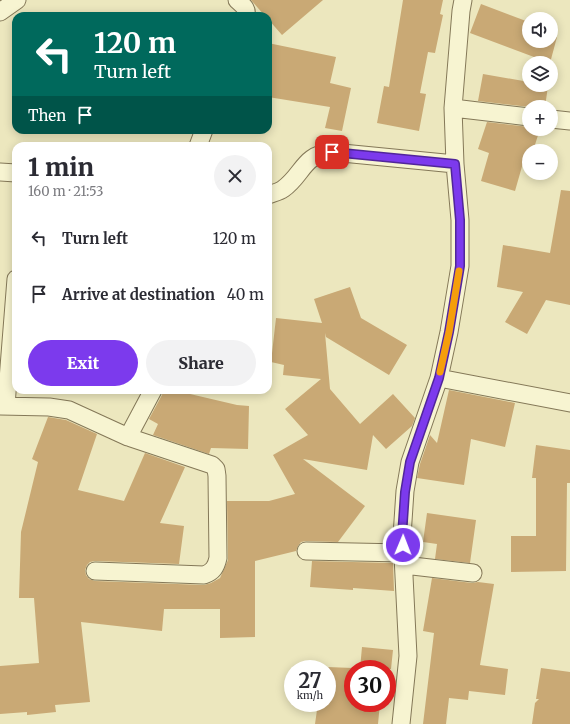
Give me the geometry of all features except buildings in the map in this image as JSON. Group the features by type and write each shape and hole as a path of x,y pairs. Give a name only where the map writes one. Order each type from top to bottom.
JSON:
{"street":[{"path":"0,12 17,0"},
{"path":"237,0 244,6 247,12"},
{"path":"401,724 408,656 402,536 405,492 410,462 439,378 449,332 460,266 460,220 455,164 453,108 463,0"},
{"path":"453,108 522,116"},
{"path":"558,120 570,121"},
{"path":"272,193 282,190 311,158 322,153 332,152 455,164"},
{"path":"0,172 12,173"},
{"path":"12,319 3,406 59,408 78,414 128,437 212,465 216,469 218,558 216,566 211,573 204,575 95,571"},
{"path":"439,378 570,403"},
{"path":"128,437 151,394"},
{"path":"306,551 404,559 473,573"}],"slow traffic":[{"path":"440,372 449,332 459,271"}],"route":[{"path":"332,152 455,164 460,220 460,266 449,332 439,378 410,462 405,492 402,536 403,545"}]}
